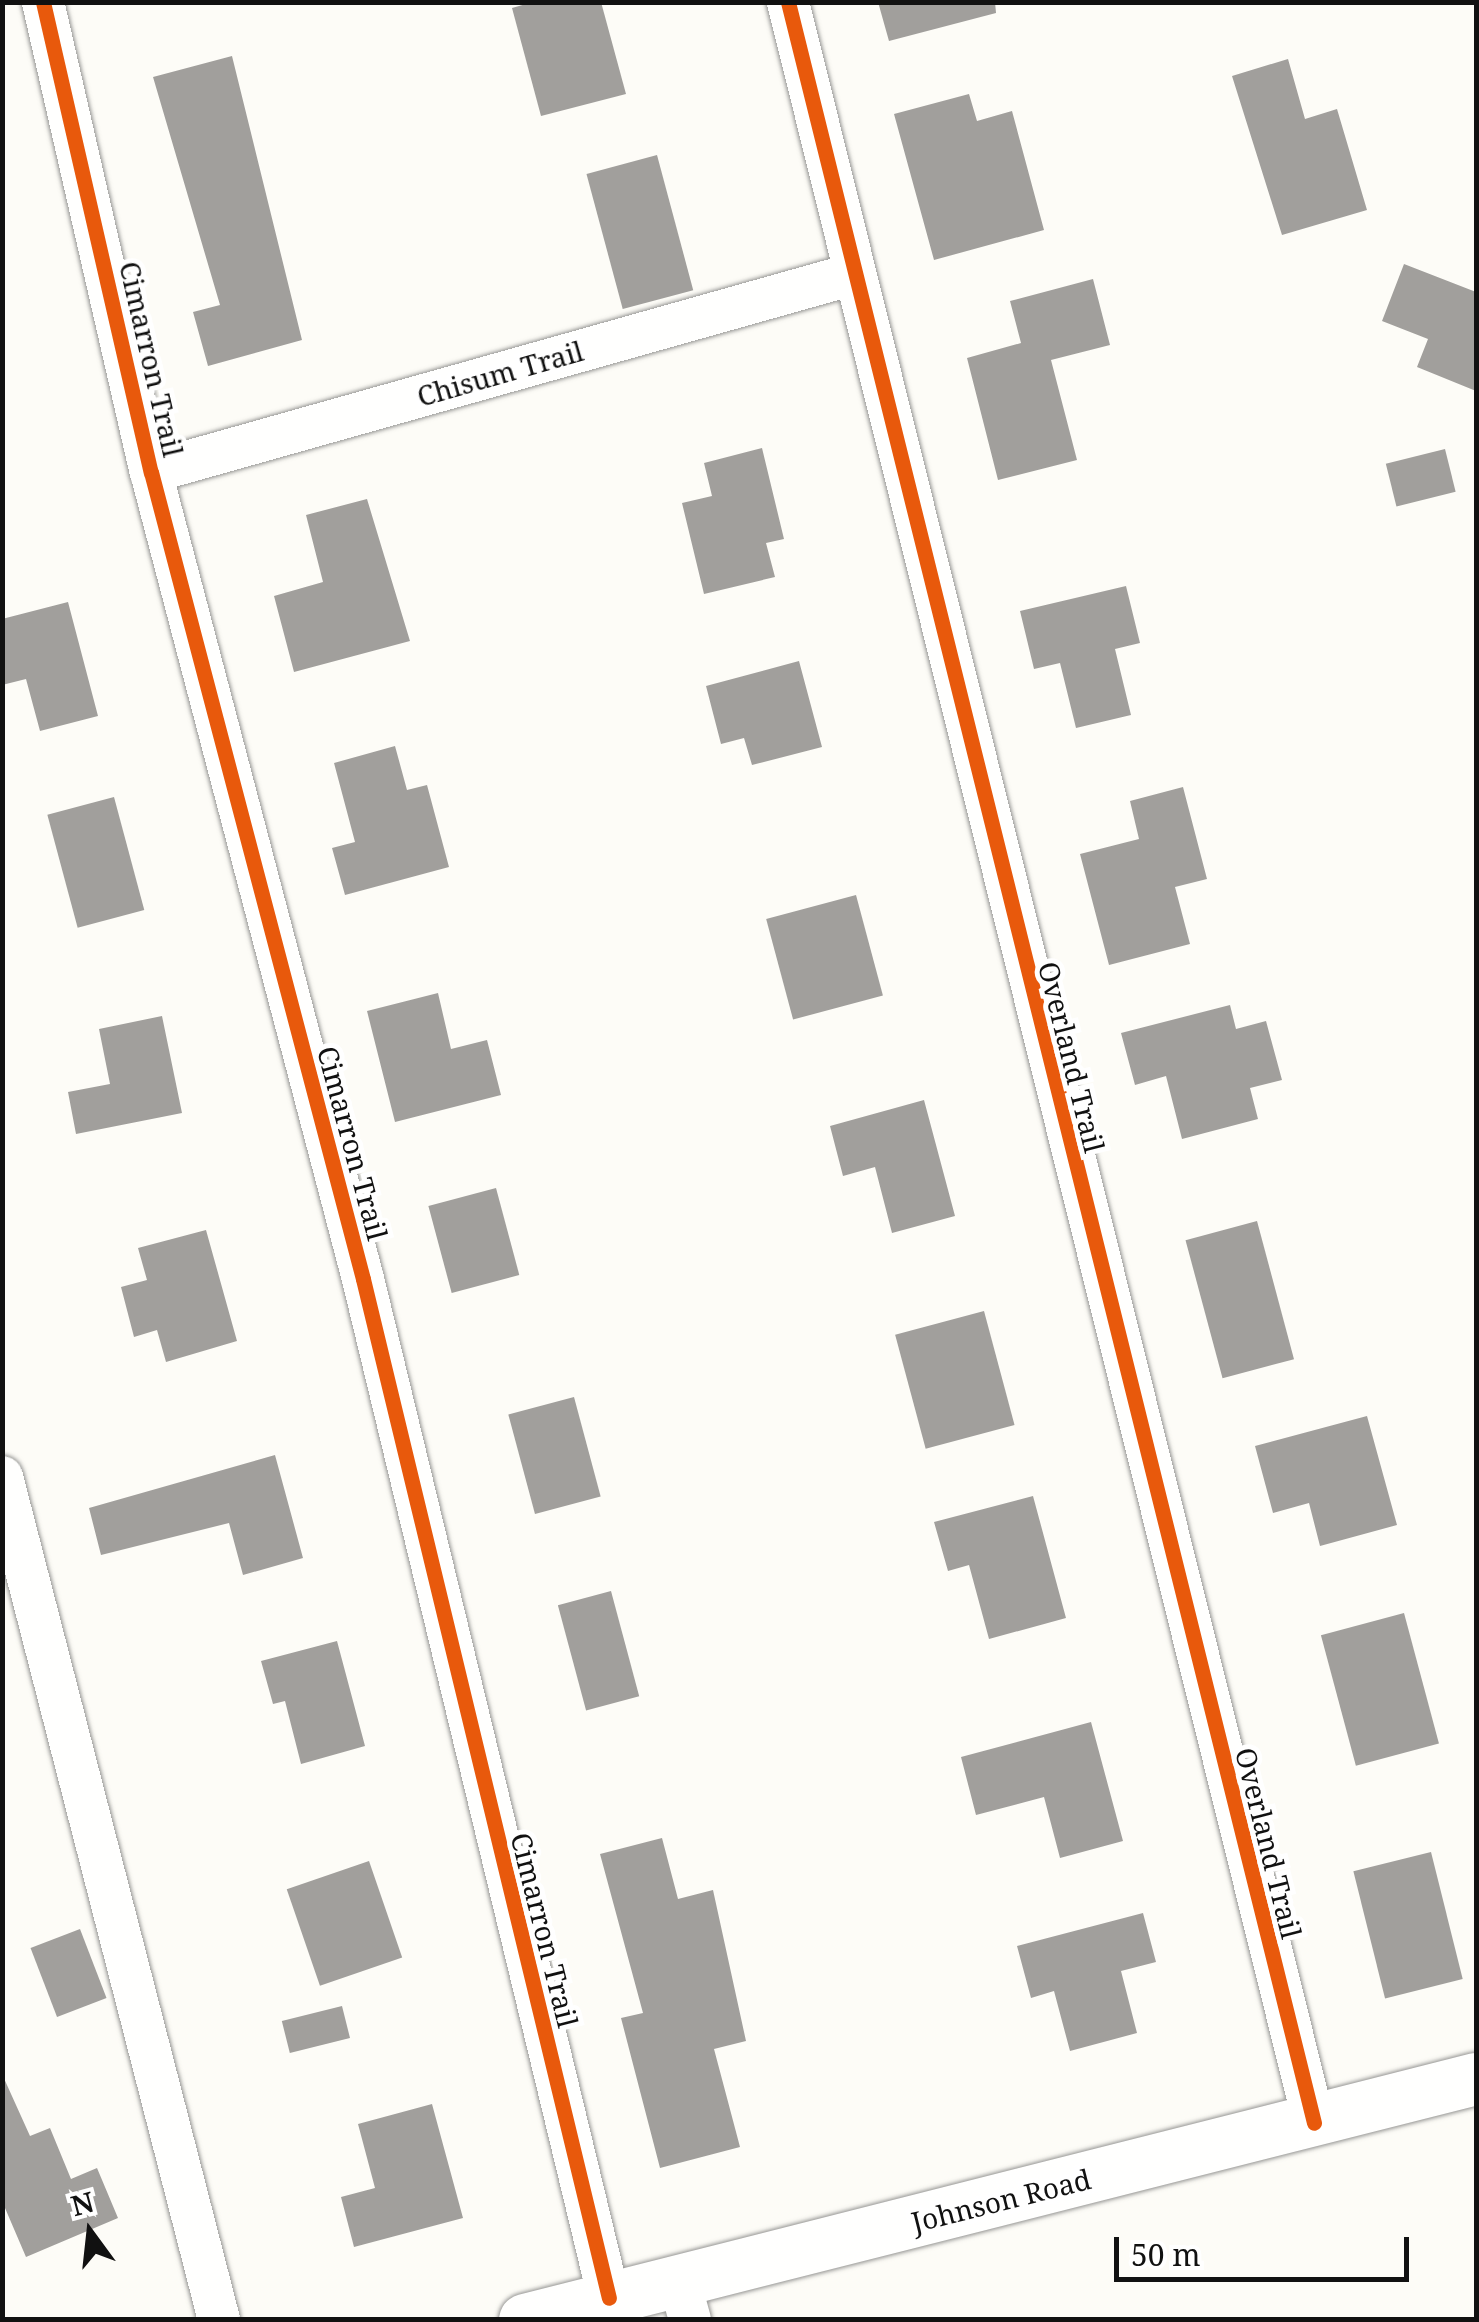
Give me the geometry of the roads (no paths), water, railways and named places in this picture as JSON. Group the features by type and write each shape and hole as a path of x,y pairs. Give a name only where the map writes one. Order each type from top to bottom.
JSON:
{"street":[{"name":"Cimarron Trail","path":"42,2 151,472 363,1279 609,2298"},
{"name":"Overland Trail","path":"788,2 850,275 1314,2122"},
{"name":"Chisum Trail","path":"151,472 850,275"},
{"path":"2,1477 219,2320"},
{"name":"Johnson Road","path":"524,2320 609,2298 685,2300 1476,2079"}]}
